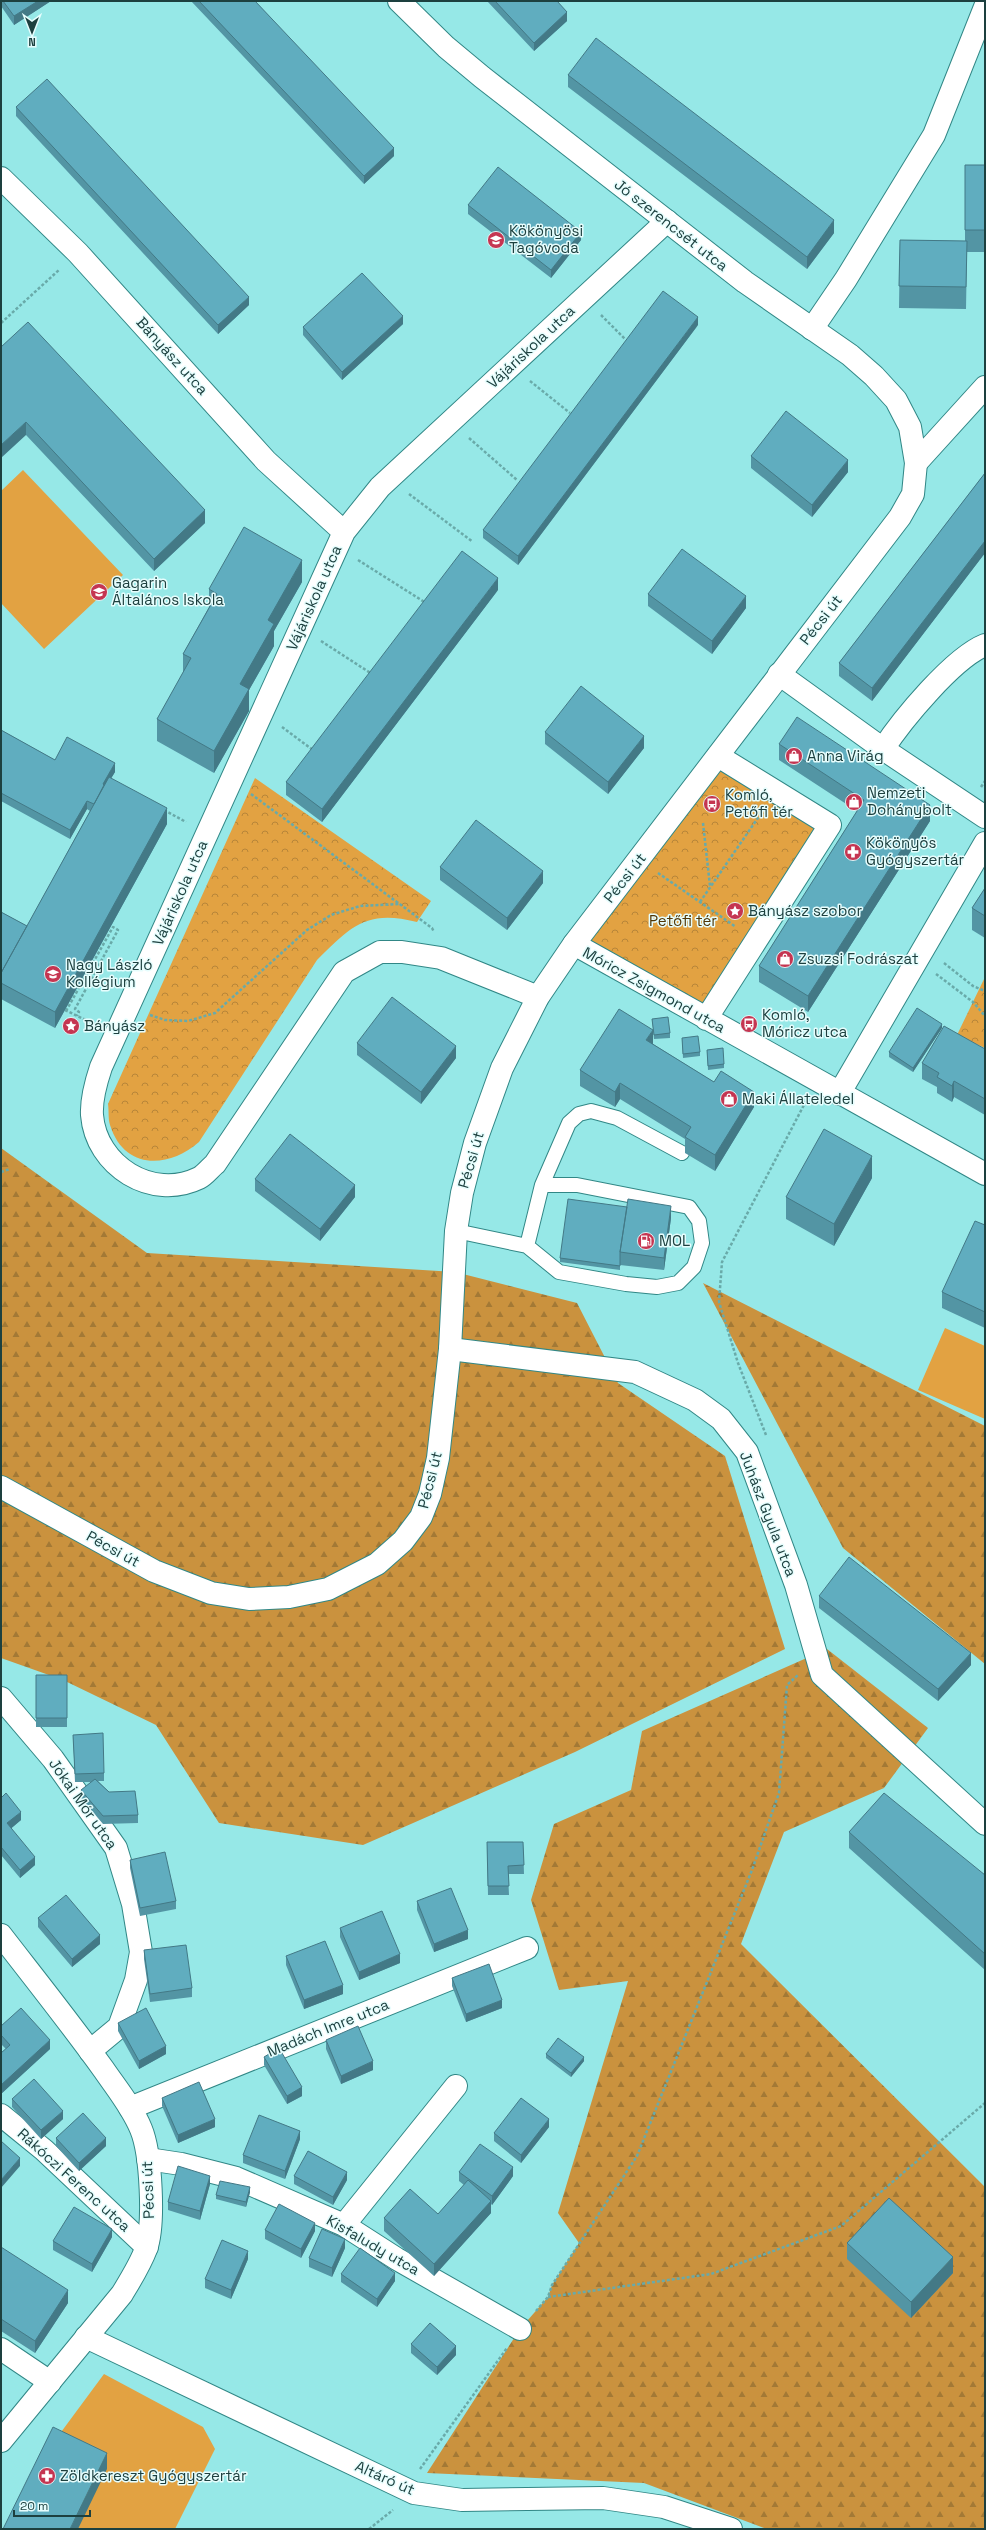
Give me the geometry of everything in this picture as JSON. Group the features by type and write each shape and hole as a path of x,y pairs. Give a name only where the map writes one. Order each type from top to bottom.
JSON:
{"street":[{"name":"Jó szerencsét utca","path":"399,1 446,47 745,282 850,355 874,376 896,400 910,428 916,463"},
{"path":"812,329 850,273 934,135 985,8"},
{"name":"Bányász utca","path":"1,178 78,253 266,460 341,539"},
{"name":"Vájáriskola utca","path":"538,997 441,958 402,952 380,952 344,972 215,1164 200,1177 179,1184 156,1185 142,1182 121,1169 104,1152 92,1116 94,1090 101,1067 341,539 390,479 667,221"},
{"path":"916,463 985,387"},
{"name":"Pécsi út","path":"1,1487 154,1571 211,1593 249,1599 289,1597 328,1589 377,1564 403,1541 421,1517 430,1494 438,1458 450,1349 456,1231 462,1193 474,1143 502,1068 538,997 574,944 900,517 913,494 916,463"},
{"path":"883,749 922,698 956,666 985,645"},
{"path":"779,674 883,749 985,817"},
{"path":"706,1019 830,826 718,756"},
{"path":"840,1094 985,843"},
{"name":"Móricz Zsigmond utca","path":"574,944 816,1081 985,1174"},
{"name":"Juhász Gyula utca","path":"450,1349 634,1372 695,1400 721,1420 746,1452 796,1586 822,1675 985,1824"},
{"name":"Jókai Mór utca","path":"1,1698 53,1759 116,1848 133,1904 141,1952 136,1980 119,2027 90,2051"},
{"name":"Pécsi út","path":"1,1935 90,2051 130,2108 141,2130 148,2159 151,2212 147,2247 138,2268 122,2294 1,2441"},
{"name":"Madách Imre utca","path":"130,2108 527,1948"},
{"path":"344,2225 456,2086"},
{"name":"Rákóczi Ferenc utca","path":"1,2115 44,2150 147,2247"},
{"name":"Kisfaludy utca","path":"148,2159 181,2164 236,2178 344,2225 397,2259 520,2329"},
{"name":"Altáró út","path":"86,2337 414,2493 462,2500 603,2498 664,2507 731,2529"},
{"path":"1,2349 50,2382"}],"lane":[{"path":"527,1246 542,1185 569,1123 579,1114 591,1111 617,1118 682,1153"},
{"path":"456,1231 527,1246 559,1272 626,1284 657,1286 678,1283 694,1267 702,1243 699,1221 689,1206 578,1185 542,1185"}],"path":[{"path":"1,323 48,280"},
{"path":"584,298 624,339"},
{"path":"512,364 544,394 570,413"},
{"path":"451,422 517,480"},
{"path":"390,479 473,542"},
{"path":"341,539 370,569 428,604"},
{"path":"300,628 372,674"},
{"path":"262,713 313,750"},
{"path":"232,780 432,928 441,958"},
{"path":"700,902 776,792"},
{"path":"159,807 207,833"},
{"path":"703,823 710,886"},
{"path":"639,860 756,941"},
{"path":"128,1008 166,1020 188,1021 216,1014 307,930 331,915 360,906 400,904"},
{"path":"113,927 118,930 75,1009 79,1012 76,1016 66,1011 113,927"},
{"path":"921,954 973,986 985,990"},
{"path":"921,954 973,1002 985,1016"},
{"path":"767,1437 738,1363 719,1302 722,1262 816,1081"},
{"path":"1,1172 10,1169"},
{"path":"407,2489 520,2329 548,2297 552,2285 637,2156 752,1870 780,1793 786,1684 817,1660"},
{"path":"548,2297 711,2274 841,2226 985,2103"},
{"path":"369,2529 394,2509"}],"green space":[{"path":"23,470 123,575 44,649 1,603 1,491"},
{"name":"Petőfi tér","path":"718,756 830,825 706,1019 574,944"},
{"path":"255,778 431,901 417,922 385,918 372,919 361,923 340,938 317,960 199,1142 187,1151 174,1157 161,1160 148,1160 136,1157 125,1150 117,1140 109,1123 108,1104"},
{"path":"985,977 985,1048 957,1035"},
{"path":"1,1148 147,1253 455,1272 577,1303 618,1383 725,1456 785,1649 575,1752 363,1845 219,1823 156,1725 63,1680 1,1658"},
{"path":"703,1283 985,1426 985,1664 843,1548"},
{"path":"945,1328 985,1346 985,1419 918,1390"},
{"path":"827,1649 928,1728 884,1788 784,1832 741,1944 985,2187 985,2529 767,2529 644,2483 427,2473 520,2329 548,2297 552,2285 579,2243 558,2213 628,1981 559,1990 531,1900 554,1824 631,1790 642,1731"},
{"path":"104,2374 203,2427 215,2449 175,2529 77,2529 53,2443"}],"building":[{"path":"3,1 38,1 14,16"},
{"path":"199,1 255,1 394,148 364,176"},
{"path":"495,1 557,1 567,12 534,43"},
{"path":"596,38 834,220 807,257 568,75"},
{"path":"47,79 249,297 218,325 16,107"},
{"path":"965,165 985,165 985,230 965,230"},
{"path":"498,167 581,232 551,270 468,205"},
{"path":"900,240 967,241 966,287 899,286"},
{"path":"362,273 403,316 342,372 303,327"},
{"path":"663,291 698,317 518,556 483,530"},
{"path":"28,322 205,510 154,559 26,422 1,445 1,347"},
{"path":"786,411 848,460 812,505 751,456"},
{"path":"985,473 985,541 872,688 839,663"},
{"path":"244,527 302,560 268,620 274,624 240,684 249,689 214,751 157,719 191,658 183,654 217,594 209,589"},
{"path":"682,549 746,596 712,641 648,594"},
{"path":"462,551 498,578 322,809 286,782"},
{"path":"581,686 644,736 608,782 545,732"},
{"path":"797,717 930,805 808,996 759,966 864,800 779,744"},
{"path":"1,730 55,760 67,737 115,763 94,804 87,801 70,830 1,793"},
{"path":"109,777 167,808 55,1012 1,983 1,973"},
{"path":"476,820 543,871 507,918 440,867"},
{"path":"985,888 985,916 972,908"},
{"path":"1,912 27,926 1,973"},
{"path":"392,997 456,1046 421,1092 357,1043"},
{"path":"917,1008 942,1024 913,1068 889,1052"},
{"path":"619,1009 653,1030 646,1040 714,1082 721,1071 754,1092 715,1155 685,1137 691,1127 620,1083 615,1092 580,1070"},
{"path":"668,1017 670,1033 654,1035 652,1019"},
{"path":"944,1026 985,1049 985,1099 954,1081 952,1086 937,1077 939,1073 922,1063"},
{"path":"698,1036 700,1052 683,1054 682,1038"},
{"path":"723,1048 724,1064 708,1066 707,1050"},
{"path":"824,1129 872,1156 834,1224 786,1197"},
{"path":"290,1134 355,1185 320,1229 255,1179"},
{"path":"568,1199 627,1207 620,1252 620,1266 560,1258"},
{"name":"MOL","path":"628,1199 671,1206 664,1258 620,1252"},
{"path":"975,1221 985,1225 985,1312 942,1292"},
{"path":"849,1557 971,1653 938,1689 819,1596"},
{"path":"36,1675 67,1675 67,1718 36,1718"},
{"path":"103,1733 104,1773 75,1774 73,1735"},
{"path":"95,1779 109,1792 135,1791 138,1815 103,1816 81,1790"},
{"path":"6,1793 21,1812 7,1823 35,1857 20,1870 1,1847 1,1798"},
{"path":"884,1793 985,1875 985,1954 849,1832"},
{"path":"487,1842 523,1842 524,1865 508,1866 509,1886 488,1886"},
{"path":"165,1852 176,1901 140,1908 130,1860"},
{"path":"451,1888 468,1930 434,1944 417,1901"},
{"path":"66,1895 100,1935 72,1959 38,1918"},
{"path":"382,1911 400,1954 359,1972 340,1928"},
{"path":"325,1941 343,1985 304,2000 286,1956"},
{"path":"186,1945 192,1988 150,1994 144,1950"},
{"path":"489,1964 502,2000 466,2014 452,1978"},
{"path":"21,2008 50,2040 1,2085 1,2053 10,2045 1,2035 1,2026"},
{"path":"146,2008 166,2046 139,2061 118,2023"},
{"path":"358,2026 373,2061 341,2076 326,2040"},
{"path":"558,2038 584,2057 571,2073 546,2054"},
{"path":"279,2048 302,2087 287,2096 264,2057"},
{"path":"34,2079 63,2111 41,2130 12,2099"},
{"path":"199,2082 215,2119 178,2135 162,2098"},
{"path":"521,2098 549,2119 521,2155 494,2133"},
{"path":"83,2113 106,2138 79,2163 56,2138"},
{"path":"259,2115 300,2131 285,2171 243,2155"},
{"path":"1,2141 20,2158 1,2180"},
{"path":"480,2144 513,2167 492,2196 459,2172"},
{"path":"308,2151 347,2172 333,2197 294,2176"},
{"path":"178,2166 210,2176 200,2211 168,2202"},
{"path":"468,2180 491,2201 434,2264 384,2218 410,2189 438,2214"},
{"path":"220,2181 250,2187 246,2202 216,2195"},
{"path":"889,2198 953,2257 911,2302 847,2243"},
{"path":"279,2204 315,2223 301,2249 265,2230"},
{"path":"74,2207 112,2229 92,2264 53,2241"},
{"path":"322,2229 345,2239 332,2268 309,2258"},
{"path":"222,2240 248,2251 231,2290 205,2279"},
{"path":"1,2247 68,2290 35,2341 1,2319"},
{"path":"360,2248 395,2273 377,2299 341,2274"},
{"path":"430,2323 456,2346 437,2367 411,2344"},
{"path":"53,2427 107,2453 70,2529 3,2529"}],"place":[{"name":"Kökönyösi Tagóvoda","path":"496,240"},
{"name":"Gagarin Általános Iskola","path":"99,592"},
{"name":"Anna Virág","path":"794,756"},
{"name":"Nemzeti Dohánybolt","path":"854,802"},
{"name":"Komló, Petőfi tér","path":"712,804"},
{"name":"Kökönyös Gyógyszertár","path":"853,852"},
{"name":"Bányász szobor","path":"735,911"},
{"name":"Zsuzsi Fodrászat","path":"785,959"},
{"name":"Nagy László Kollégium","path":"53,974"},
{"name":"Komló, Móricz utca","path":"749,1024"},
{"name":"Bányász","path":"71,1026"},
{"name":"Maki Állateledel","path":"729,1099"},
{"name":"MOL","path":"646,1241"},
{"name":"Zöldkereszt Gyógyszertár","path":"47,2476"}]}
